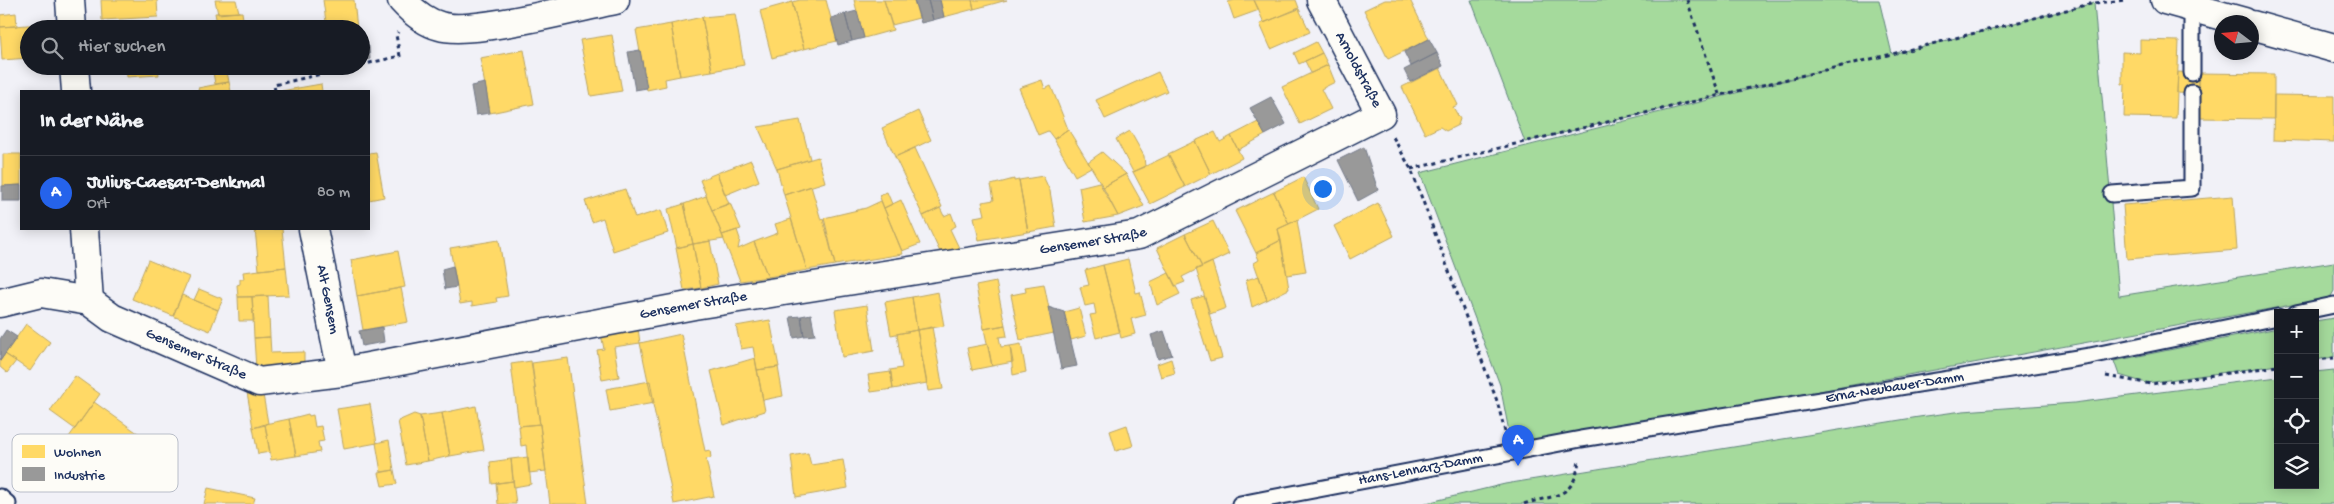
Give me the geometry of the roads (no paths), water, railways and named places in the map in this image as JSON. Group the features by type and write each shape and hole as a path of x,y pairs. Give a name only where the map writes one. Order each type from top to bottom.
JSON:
{"street":[{"path":"70,0 71,20"},
{"path":"408,6 440,27 471,29 615,0"},
{"name":"Arnoldstraße","path":"1321,0 1381,114"},
{"path":"2165,0 2218,15"},
{"path":"2259,27 2334,48"},
{"path":"75,75 76,90"},
{"name":"Gensemer Straße","path":"0,303 41,293 89,301 112,318 259,382 342,372 694,305 1139,235 1381,114"},
{"path":"84,230 89,301"},
{"name":"Alt Gensem","path":"313,230 342,372"}],"lane":[{"path":"2192,8 2192,72"},
{"path":"2112,194 2192,188 2192,94"},
{"path":"2315,309 2334,305"},
{"name":"Erna-Neubauer-Damm","path":"1511,452 2090,356 2274,317"},
{"name":"Hans-Lennarz-Damm","path":"1240,504 1511,452"},
{"path":"0,497 8,504"}],"place":[{"name":"Julius-Caesar-Denkmal","path":"1518,466"}]}
